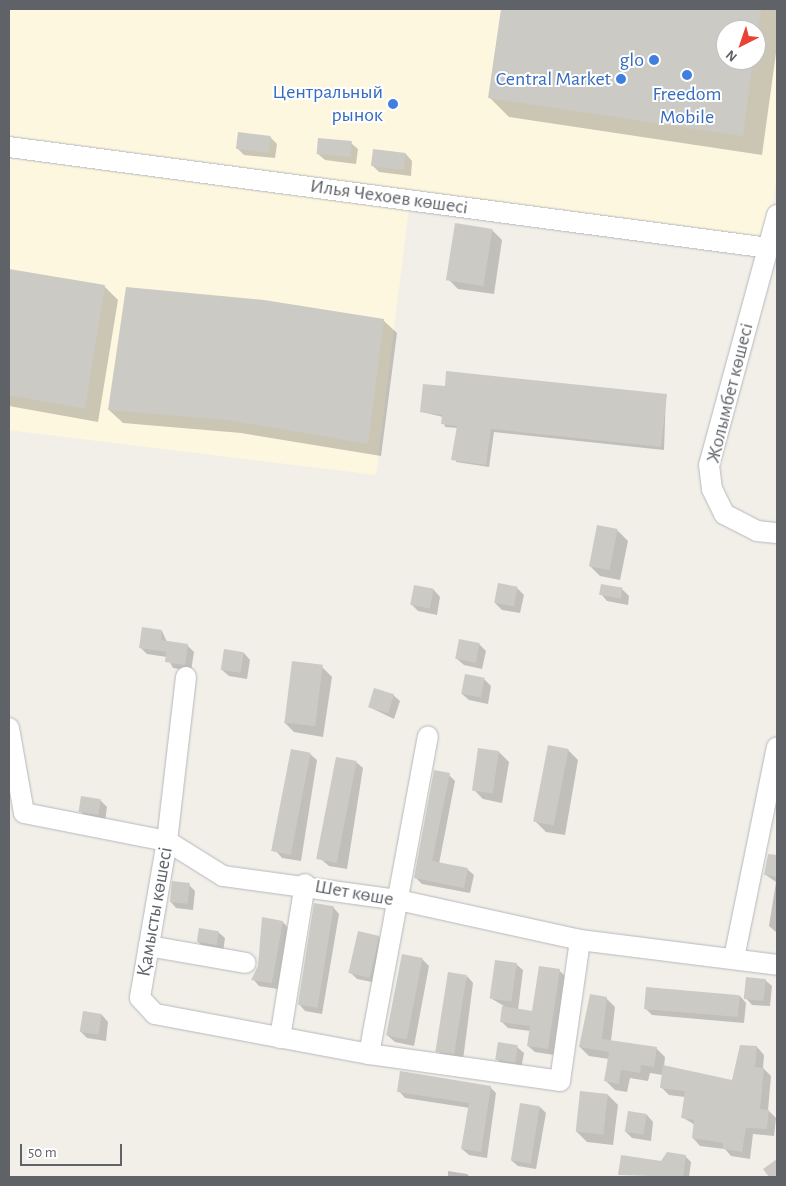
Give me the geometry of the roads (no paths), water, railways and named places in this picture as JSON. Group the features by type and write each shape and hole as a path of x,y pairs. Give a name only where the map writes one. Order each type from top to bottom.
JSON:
{"street":[{"name":"Илья Чехоев көшесі","path":"9,147 769,248"},
{"name":"Жолымбет көшесі","path":"777,215 709,465 712,489 724,514 757,531 777,533"},
{"name":"Қамысты көшесі","path":"186,678 167,841 140,998 155,1014 369,1054 560,1081 580,940"},
{"name":"Шет көше","path":"9,728 24,813 167,841 223,876 306,884 398,900 580,940 734,958 777,965"},
{"path":"369,1054 428,736"},
{"path":"734,958 777,747"},
{"path":"280,1038 306,884"},
{"path":"149,946 246,963"}],"place":[{"name":"glo","path":"654,60"},
{"name":"Freedom Mobile","path":"687,75"},
{"name":"Central Market","path":"621,79"},
{"name":"Центральный рынок","path":"393,104"}]}
